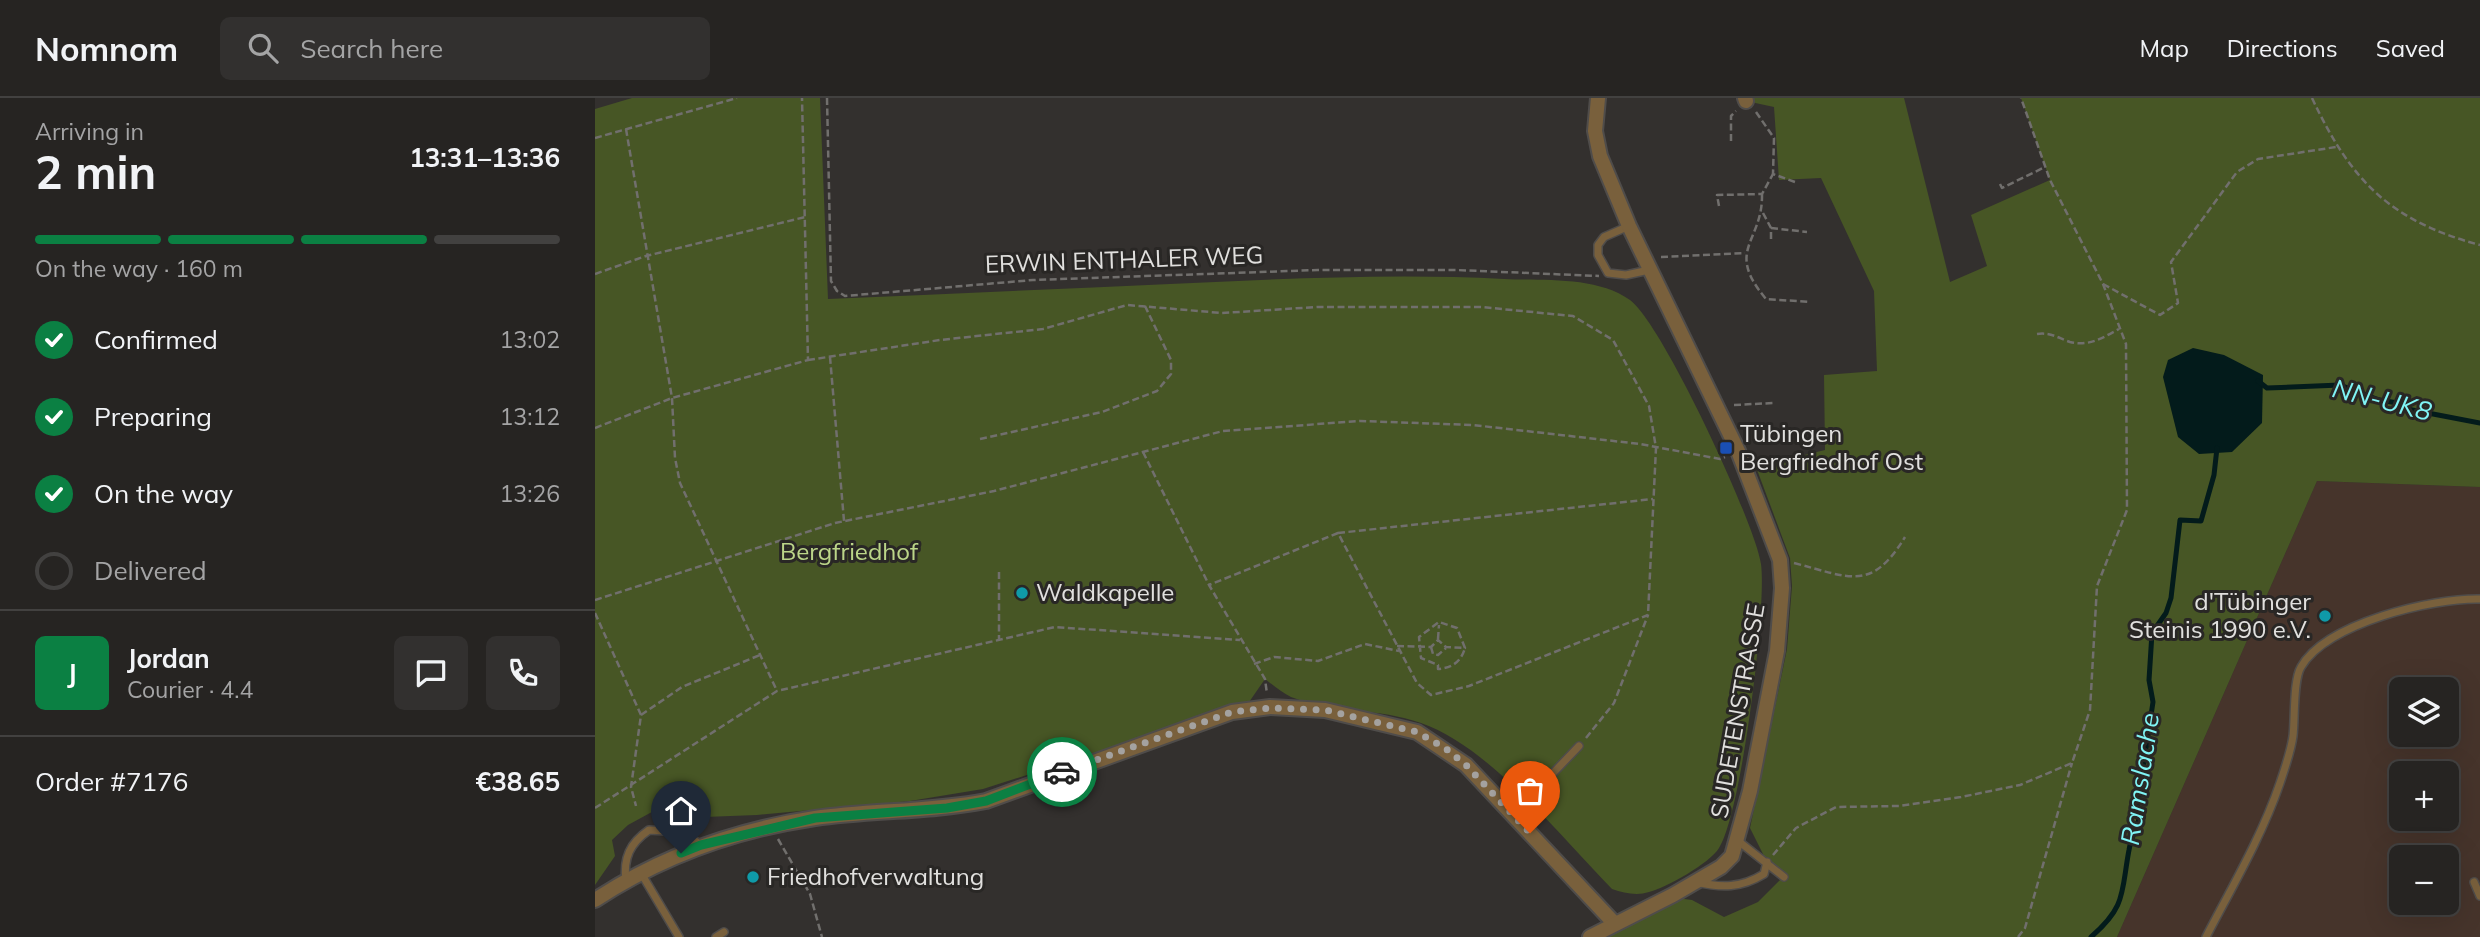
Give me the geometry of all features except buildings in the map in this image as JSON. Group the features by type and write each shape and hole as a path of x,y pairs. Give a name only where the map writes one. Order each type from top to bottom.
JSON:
{"street":[{"name":"SUDETENSTRASSE","path":"1590,937 1695,882 1721,867 1732,856 1777,651 1783,588 1780,560 1738,450 1646,264 1600,156 1595,131 1598,98"},
{"path":"595,900 640,873 701,845 815,818 947,808 986,801 1232,712 1270,708 1325,710 1417,732 1466,765 1615,924"}],"lane":[{"path":"1629,226 1604,237 1598,245 1598,255 1608,273 1626,275 1646,264"},
{"path":"2206,937 2247,859 2280,783 2292,740 2300,668 2329,638 2389,615 2457,598 2480,599"},
{"path":"1513,815 1579,746"},
{"path":"626,881 624,865 627,852 638,837 649,830 683,832 701,845"},
{"path":"1737,841 1784,877"},
{"path":"1695,882 1722,888 1751,882 1764,874 1767,862"},
{"path":"640,873 679,937"},
{"path":"2474,882 2480,896"},
{"path":"716,937 724,932"}],"path":[{"path":"595,138 737,98"},
{"path":"802,98 808,360"},
{"name":"ERWIN ENTHALER WEG","path":"827,98 831,281 837,291 845,296 1019,281 1305,271 1456,270 1595,278 1608,273"},
{"path":"2018,937 2025,928 2072,763 2090,710 2097,586 2127,510 2126,344 2103,284 2045,167 2021,98"},
{"path":"2312,98 2336,147 2371,190 2403,215 2441,234 2480,245"},
{"path":"1731,141 1731,116 1745,99 1764,121 1774,138 1773,174 1762,194 1763,213 1771,228 1771,240"},
{"path":"626,129 672,398 675,458 681,483 777,691"},
{"path":"2103,284 2160,315 2178,303 2171,262 2237,172 2258,159 2336,147"},
{"path":"2000,184 2002,188 2045,167"},
{"path":"1773,174 1795,182"},
{"path":"1719,206 1717,195 1762,194"},
{"path":"1763,213 1745,253 1747,268 1766,299 1810,302"},
{"path":"595,274 646,256 805,217"},
{"path":"1771,228 1807,232"},
{"path":"1646,264 1745,253"},
{"path":"595,428 672,398 808,360 940,340 1043,329 1127,305 1222,313 1317,307 1481,307 1573,316 1613,340 1649,406 1655,448 1648,615 1614,703 1579,746"},
{"path":"980,439 1102,412 1157,391 1171,374 1171,360 1145,306"},
{"path":"2037,334 2052,334 2072,342 2095,342 2121,328"},
{"path":"829,357 844,521"},
{"path":"1716,406 1773,403"},
{"path":"595,600 844,521 994,491 1223,431 1360,421 1473,425 1720,459 1738,450"},
{"path":"1143,452 1209,585 1265,679"},
{"path":"1209,585 1338,533 1653,499"},
{"path":"1338,533 1417,684 1431,695 1448,693 1648,615"},
{"path":"1780,560 1856,578 1881,570 1905,537"},
{"path":"999,572 999,640"},
{"path":"595,613 641,715 631,787 636,806"},
{"path":"1438,665 1421,658 1418,646 1422,632 1446,623 1457,628 1465,648"},
{"path":"1439,625 1439,640 1446,647 1465,648"},
{"path":"595,808 777,691 1055,627 1240,640"},
{"path":"1397,646 1431,647 1439,640"},
{"path":"1254,664 1274,657 1318,661 1365,644 1400,651"},
{"path":"1431,647 1433,654 1438,655 1445,652 1446,647"},
{"path":"1438,655 1438,669 1455,664 1465,648"},
{"path":"641,715 682,687 761,655"},
{"path":"1767,862 1796,828 1836,807 1899,806 1961,797 2020,785 2072,763"},
{"path":"783,848 810,894 822,937"}],"shaded area":[{"path":"2317,481 2480,487 2480,937 2117,937"}],"green space":[{"name":"Bergfriedhof","path":"632,98 820,98 828,299 1295,279 1462,277 1586,283 1616,292 1630,300 1645,316 1663,345 1705,425 1743,509 1761,564 1760,622 1751,710 1736,796 1719,848 1697,867 1657,890 1635,894 1612,889 1548,820 1498,772 1473,751 1447,735 1405,718 1307,702 1288,695 1265,679 1247,705 983,789 910,801 757,815 678,818 661,807 628,825 612,840 615,856 595,885 595,109"},
{"path":"1745,98 1904,98 1950,282 1987,266 1971,215 2050,180 2021,98 2480,98 2480,487 2317,481 2117,937 1601,937 1677,898 1692,900 1724,917 1758,902 1783,877 1767,862 1750,828 1787,649 1792,586 1790,558 1756,467 1825,450 1824,375 1877,371 1874,291 1821,178 1779,180 1774,107 1746,101"}],"water":[{"path":"2193,348 2224,355 2263,375 2262,423 2232,452 2199,454 2178,437 2163,377 2168,360"}],"waterway":[{"name":"NN-UK8","path":"2258,381 2267,388 2340,385 2379,400 2404,404 2407,409 2480,423"},
{"name":"Ramslache","path":"2091,937 2111,916 2121,898 2130,846 2139,819 2137,809 2153,702 2149,680 2152,633 2166,613 2171,598 2180,520 2201,521 2214,475 2217,448"}],"way so far":[{"path":"1062,772 1232,712 1294,707 1325,710 1417,732 1445,748 1466,765 1530,833"}],"place":[{"name":"Tübingen Bergfriedhof Ost","path":"1726,448"},
{"name":"Waldkapelle","path":"1022,593"},
{"name":"d'Tübinger Steinis 1990 e.V.","path":"2325,616"},
{"name":"Friedhofverwaltung","path":"753,877"}],"route":[{"path":"681,853 701,845 815,818 947,808 986,801 1062,772"}]}
